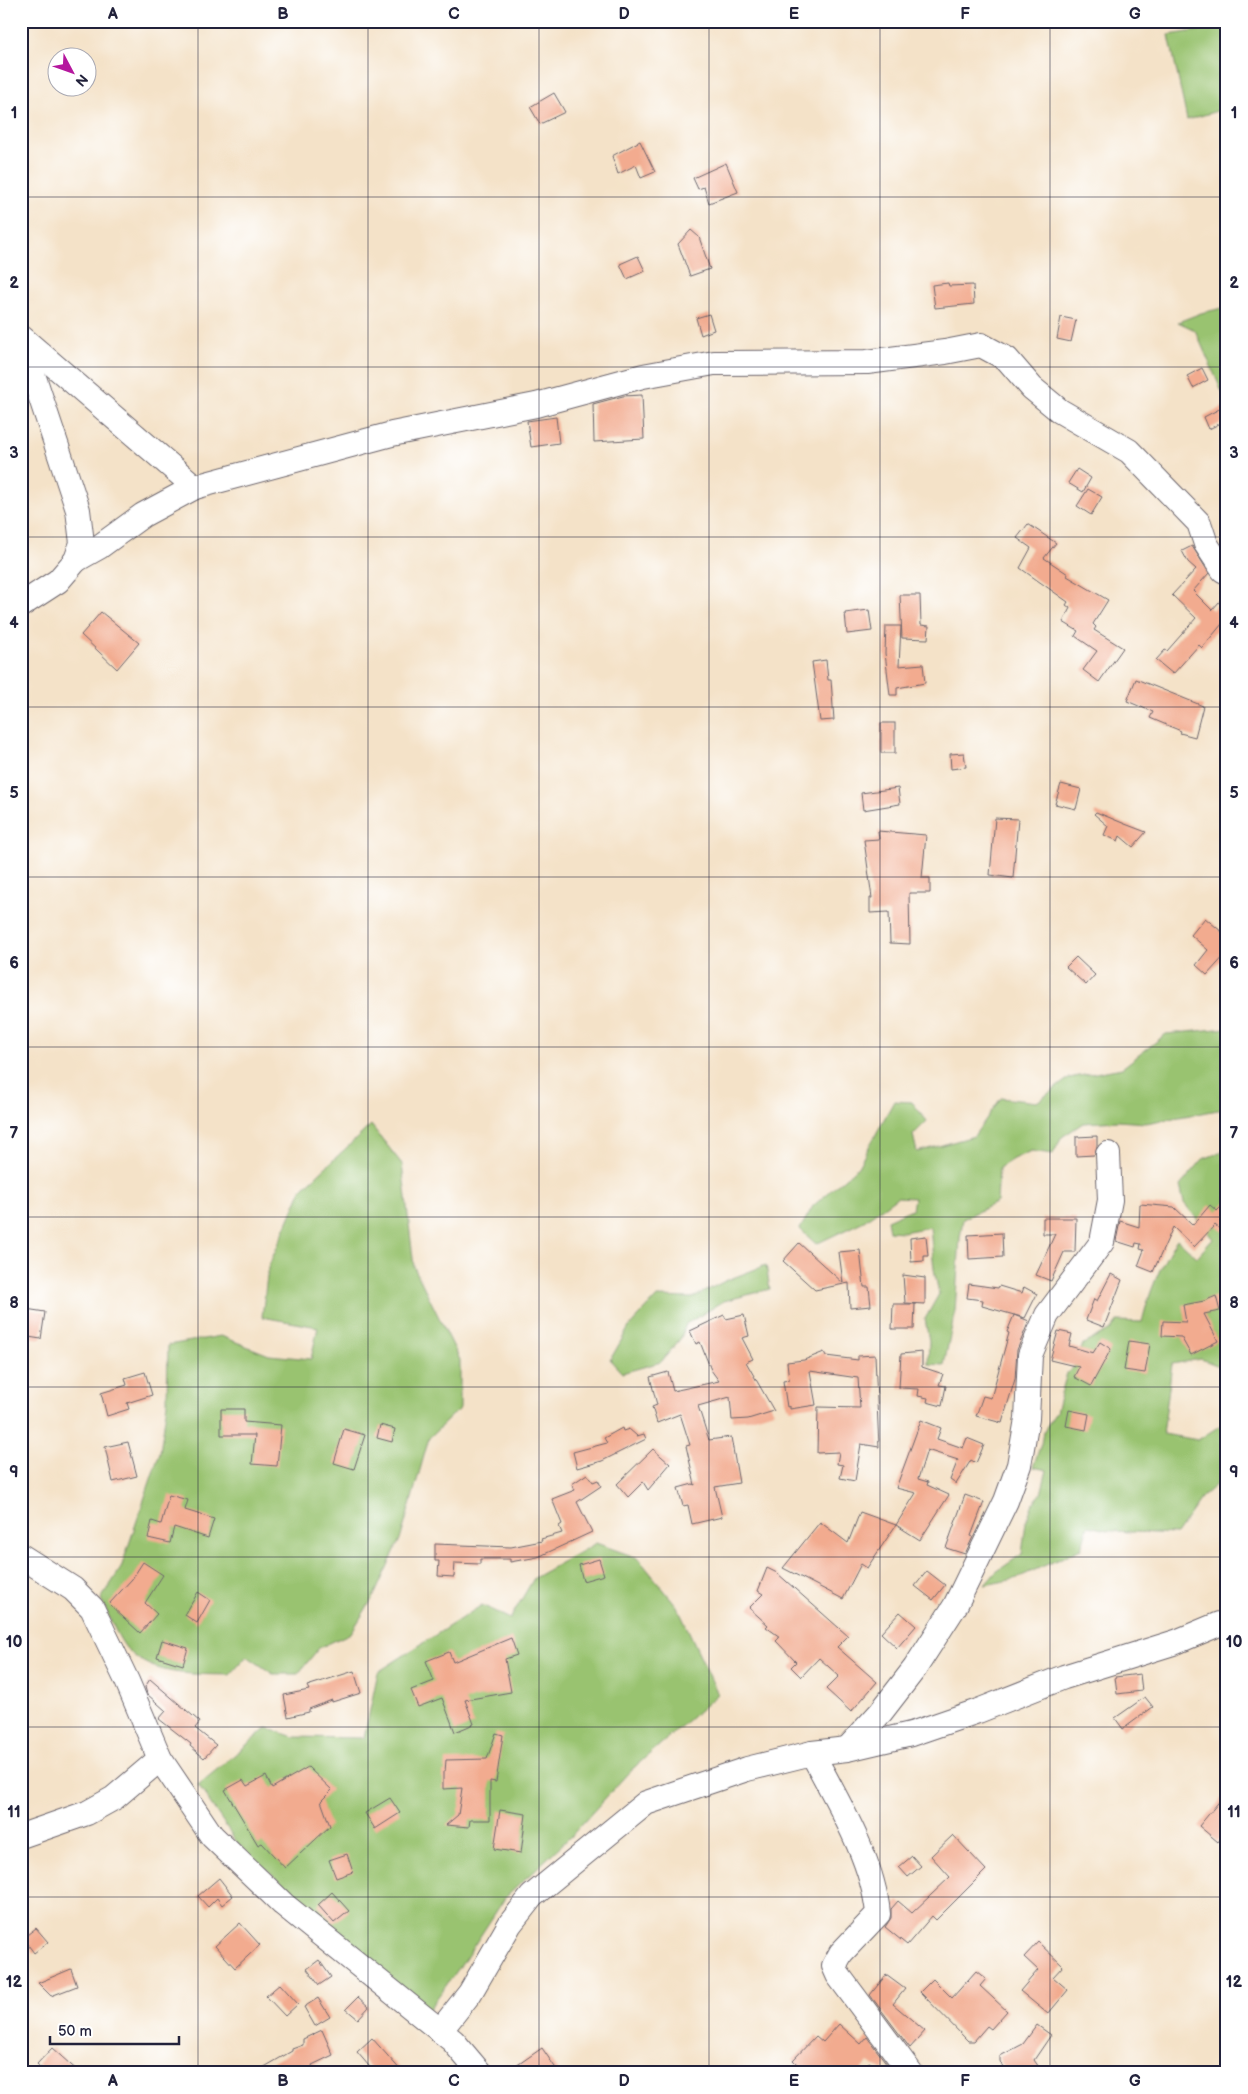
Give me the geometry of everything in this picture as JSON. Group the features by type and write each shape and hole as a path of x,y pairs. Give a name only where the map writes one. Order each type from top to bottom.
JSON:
{"street":[{"path":"21,337 196,487"},
{"path":"21,337 78,510 82,542 76,560"},
{"path":"21,605 58,581 76,560 99,547 143,515 196,487 392,434 536,405 644,376 714,364 867,362 945,352 981,345 1007,359 1032,388 1060,411 1129,451 1199,524 1206,544 1223,570 1227,572"},
{"path":"847,1749 882,1712 915,1668 955,1606 1006,1501 1019,1465 1027,1419 1030,1355 1047,1315 1102,1242 1110,1200 1108,1154"},
{"path":"21,1556 73,1589 92,1608 127,1681 160,1760 212,1836 283,1904 453,2041 480,2073"},
{"path":"440,2031 470,1993 510,1924 532,1896 646,1803 747,1769 812,1753 847,1749 911,1734 978,1711 1064,1676 1176,1642 1219,1624 1227,1624"},
{"path":"812,1753 862,1853 877,1904 878,1914 841,1953 834,1966 838,1976 911,2073"},
{"path":"21,1836 87,1813 114,1798 160,1760"}],"green space":[{"path":"1227,26 1227,108 1187,120 1169,35"},
{"path":"1227,307 1227,403 1195,330 1178,322 1201,313"},
{"path":"1227,1028 1227,1106 1218,1110 1146,1123 1118,1121 1083,1123 1062,1137 1053,1154 1031,1151 999,1168 997,1202 963,1219 955,1311 944,1365 928,1364 929,1341 925,1319 939,1294 934,1269 930,1227 903,1232 889,1231 887,1220 912,1209 914,1198 897,1197 864,1221 816,1244 800,1229 813,1206 858,1167 894,1101 912,1102 927,1121 913,1135 917,1152 974,1136 1001,1098 1037,1102 1069,1078 1122,1068 1166,1034"},
{"path":"371,1125 402,1164 414,1267 460,1360 460,1408 429,1438 401,1537 374,1596 351,1633 319,1648 298,1674 273,1674 247,1656 230,1675 189,1674 162,1670 138,1659 128,1650 113,1626 101,1599 121,1568 160,1452 167,1403 168,1345 221,1336 269,1355 311,1359 318,1327 262,1317 268,1268 302,1189"},
{"path":"1227,1150 1227,1369 1201,1359 1172,1364 1163,1434 1198,1440 1227,1421 1227,1475 1203,1496 1176,1534 1112,1531 1088,1526 1081,1549 1015,1579 985,1585 996,1572 1022,1554 1026,1522 1033,1503 1041,1494 1047,1470 1033,1467 1043,1432 1056,1412 1067,1373 1076,1365 1083,1344 1111,1330 1117,1321 1142,1322 1156,1279 1177,1239 1197,1257 1213,1239 1184,1203 1180,1186 1203,1159"},
{"path":"766,1265 770,1289 724,1301 686,1324 681,1338 661,1362 622,1373 610,1360 629,1327 657,1297 692,1298 725,1281"},
{"path":"596,1543 638,1558 677,1606 718,1694 629,1772 571,1836 505,1898 462,1964 428,2010 341,1940 238,1844 198,1785 267,1728 294,1737 364,1738 378,1672 482,1605 510,1619 534,1578"}],"building":[{"path":"554,93 565,112 540,124 530,107"},
{"path":"640,141 655,172 641,178 636,165 618,174 612,156"},
{"path":"726,163 738,192 709,203 704,187 698,189 693,178"},
{"path":"691,230 699,237 710,269 690,276 678,244"},
{"path":"638,256 645,271 627,279 620,264"},
{"path":"948,283 949,286 973,285 974,304 935,308 932,285"},
{"path":"709,314 714,330 701,335 696,318"},
{"path":"1061,317 1076,320 1071,342 1057,339"},
{"path":"1202,368 1208,380 1193,388 1187,376"},
{"path":"642,395 644,439 594,442 593,404 623,396"},
{"path":"1227,405 1227,420 1209,429 1204,417"},
{"path":"556,417 559,443 531,447 527,421"},
{"path":"1077,469 1091,478 1083,492 1068,483"},
{"path":"1088,489 1102,497 1091,515 1077,506"},
{"path":"1028,524 1056,543 1044,558 1068,574 1067,576 1108,600 1093,624 1096,627 1094,630 1123,648 1099,682 1083,670 1097,651 1075,636 1078,631 1063,622 1070,608 1066,605 1068,602 1020,568 1031,548 1017,538"},
{"path":"1192,546 1209,573 1193,591 1212,610 1227,593 1227,618 1202,648 1199,645 1173,674 1156,660 1165,650 1167,651 1196,618 1172,595 1196,569 1188,562 1182,551"},
{"path":"900,595 920,595 921,625 929,626 928,639 902,638"},
{"path":"869,610 872,631 847,634 845,613"},
{"path":"101,612 139,643 117,669 81,635"},
{"path":"886,626 901,626 899,666 923,664 925,683 897,688 897,695 890,695 885,653"},
{"path":"826,660 828,680 831,680 834,720 820,721 812,662"},
{"path":"1136,679 1203,706 1195,737 1180,733 1181,731 1150,718 1153,712 1127,701"},
{"path":"881,723 895,723 895,753 881,753"},
{"path":"964,753 966,767 951,769 950,754"},
{"path":"1061,784 1081,789 1076,809 1055,804"},
{"path":"898,788 900,804 863,810 861,793"},
{"path":"1096,812 1146,832 1133,847 1120,836 1118,841 1104,835 1108,826 1094,814"},
{"path":"995,818 1018,819 1013,878 990,875"},
{"path":"878,831 926,835 922,878 930,878 930,893 909,893 910,944 890,943 889,912 870,913 870,898 872,898 864,840 879,839"},
{"path":"1205,918 1227,936 1227,953 1207,975 1196,965 1208,950 1191,935"},
{"path":"1076,957 1095,975 1086,985 1066,967"},
{"path":"1097,1136 1097,1146 1094,1155 1076,1156 1076,1137"},
{"path":"1227,1201 1227,1235 1215,1225 1194,1247 1173,1227 1153,1272 1138,1266 1144,1250 1140,1249 1141,1244 1136,1243 1135,1247 1116,1241 1120,1221 1139,1227 1140,1204 1174,1207 1193,1225 1210,1205 1217,1211"},
{"path":"1043,1218 1076,1218 1075,1252 1064,1252 1051,1281 1036,1275 1055,1234 1043,1234"},
{"path":"1002,1233 1003,1257 969,1259 968,1235"},
{"path":"926,1236 928,1256 924,1256 924,1261 911,1262 910,1238"},
{"path":"799,1243 843,1283 839,1252 860,1250 864,1287 869,1287 871,1306 850,1308 849,1283 815,1290 783,1261"},
{"path":"1111,1274 1122,1280 1104,1327 1086,1320 1094,1299 1097,1301"},
{"path":"903,1275 925,1278 925,1304 905,1303"},
{"path":"969,1284 998,1288 999,1286 1022,1293 1024,1287 1037,1294 1025,1318 982,1306 983,1300 967,1298"},
{"path":"1216,1296 1220,1311 1204,1314 1218,1341 1191,1355 1181,1337 1162,1336 1163,1321 1186,1322 1183,1305 1204,1301"},
{"path":"893,1304 915,1304 914,1329 892,1329"},
{"path":"26,1309 45,1312 41,1339 22,1336"},
{"path":"724,1315 726,1319 744,1315 749,1336 742,1338 753,1359 746,1362 774,1411 748,1419 732,1420 730,1397 698,1406 709,1440 731,1437 739,1483 715,1487 722,1517 692,1524 688,1505 683,1506 678,1488 695,1485 686,1446 690,1445 680,1414 657,1423 652,1407 657,1405 650,1377 668,1372 673,1391 719,1381 711,1370 700,1342 696,1344 690,1331"},
{"path":"1014,1315 1029,1321 1017,1350 1015,1379 1002,1423 976,1416 983,1396 991,1398 1009,1333 1007,1332"},
{"path":"1058,1331 1072,1334 1069,1346 1093,1353 1100,1342 1111,1349 1091,1386 1074,1377 1079,1367 1050,1360"},
{"path":"1129,1341 1150,1344 1145,1373 1124,1370"},
{"path":"824,1352 826,1356 858,1360 858,1356 875,1355 879,1447 861,1444 855,1481 840,1478 843,1465 837,1464 839,1452 817,1453 818,1407 860,1408 858,1378 810,1371 816,1405 790,1409 790,1406 787,1407 783,1381 789,1380 787,1362 804,1360"},
{"path":"922,1352 922,1367 943,1374 939,1385 946,1386 942,1406 927,1402 928,1398 918,1396 919,1389 899,1388 901,1354"},
{"path":"145,1372 152,1395 127,1403 129,1409 107,1416 101,1393 127,1385 125,1378"},
{"path":"221,1409 244,1409 244,1422 281,1425 277,1466 252,1464 255,1435 221,1435"},
{"path":"1069,1410 1089,1414 1086,1430 1066,1426"},
{"path":"921,1420 941,1428 937,1439 963,1448 967,1438 984,1445 976,1463 971,1460 956,1484 950,1480 958,1460 927,1450 918,1479 928,1482 927,1485 949,1495 920,1540 896,1525 916,1493 896,1488"},
{"path":"380,1425 395,1429 392,1442 377,1438"},
{"path":"622,1428 623,1431 629,1429 637,1436 644,1434 646,1439 602,1461 577,1468 573,1452 607,1443 604,1438"},
{"path":"344,1429 365,1435 354,1469 334,1463"},
{"path":"128,1442 137,1476 113,1482 105,1447"},
{"path":"653,1449 670,1464 648,1490 643,1482 628,1497 617,1484"},
{"path":"587,1474 593,1482 598,1480 601,1486 577,1502 592,1532 538,1557 510,1562 510,1559 480,1559 480,1564 455,1563 454,1577 438,1576 439,1561 435,1561 435,1544 511,1547 542,1541 541,1539 562,1533 559,1526 562,1524 552,1499 575,1490 572,1484"},
{"path":"169,1495 188,1500 185,1510 214,1519 208,1538 174,1527 170,1543 148,1538 152,1521 161,1524"},
{"path":"965,1495 984,1502 971,1536 973,1537 965,1554 946,1548"},
{"path":"860,1512 896,1525 867,1568 861,1564 843,1599 783,1568 820,1522 848,1543"},
{"path":"599,1559 604,1575 583,1581 579,1565"},
{"path":"143,1562 163,1575 145,1603 157,1614 140,1633 109,1604 132,1579"},
{"path":"767,1568 777,1573 848,1636 837,1647 877,1682 851,1712 826,1689 839,1676 819,1658 801,1677 791,1667 796,1662 776,1641 780,1637 766,1627 768,1625 749,1608 763,1594 758,1591"},
{"path":"927,1571 945,1585 933,1600 915,1586"},
{"path":"198,1592 210,1600 197,1623 185,1615"},
{"path":"900,1612 916,1626 897,1648 881,1633"},
{"path":"511,1638 517,1655 505,1659 511,1692 465,1700 474,1724 455,1732 442,1698 418,1707 411,1690 434,1681 426,1661 449,1652 453,1662"},
{"path":"162,1640 188,1648 183,1665 157,1657"},
{"path":"354,1671 361,1693 332,1702 332,1700 309,1709 309,1712 288,1717 284,1695 309,1690 307,1686"},
{"path":"1140,1674 1142,1691 1117,1694 1115,1677"},
{"path":"150,1679 200,1722 195,1728 216,1745 204,1758 190,1746 191,1744 159,1719 166,1711 147,1694 145,1687"},
{"path":"1145,1697 1153,1707 1123,1729 1115,1718"},
{"path":"496,1733 503,1735 496,1782 490,1781 490,1820 470,1820 469,1827 446,1825 458,1815 462,1788 443,1789 443,1772 445,1772 446,1760 487,1759"},
{"path":"308,1767 332,1790 321,1801 330,1826 285,1868 262,1843 258,1845 225,1790 243,1780 247,1786 266,1776 272,1788"},
{"path":"1227,1792 1227,1831 1218,1842 1199,1826"},
{"path":"390,1798 400,1813 375,1829 365,1813"},
{"path":"500,1810 526,1814 521,1853 494,1849"},
{"path":"953,1835 986,1870 936,1920 932,1916 907,1945 885,1927 891,1918 891,1909 898,1901 912,1913 950,1877 931,1856"},
{"path":"347,1854 353,1872 336,1878 329,1860"},
{"path":"912,1856 921,1866 908,1877 899,1867"},
{"path":"219,1878 233,1896 222,1905 217,1898 208,1907 198,1896"},
{"path":"332,1892 349,1911 334,1923 318,1905"},
{"path":"240,1923 260,1945 235,1968 215,1946"},
{"path":"36,1928 48,1942 34,1953 23,1938"},
{"path":"1038,1942 1063,1966 1053,1977 1068,1990 1048,2014 1020,1991 1038,1970 1024,1957"},
{"path":"319,1960 331,1977 319,1985 307,1969"},
{"path":"71,1969 77,1986 51,1996 38,1983"},
{"path":"976,1971 986,1979 980,1986 1007,2011 991,2029 987,2026 974,2041 968,2041 920,1992 933,1979 952,1998"},
{"path":"886,1975 905,1989 893,2004 925,2031 910,2048 870,1995"},
{"path":"280,1984 298,2004 285,2016 266,1996"},
{"path":"358,1997 369,2007 358,2019 346,2009"},
{"path":"318,1998 330,2017 315,2026 304,2007"},
{"path":"839,2024 861,2044 867,2037 887,2064 883,2071 869,2062 859,2073 806,2073 793,2060 816,2036 823,2042"},
{"path":"1037,2025 1051,2035 1034,2060 1043,2073 1005,2073 1000,2056 1023,2044"},
{"path":"322,2030 333,2055 312,2065 315,2073 254,2073 292,2051 292,2049 303,2045 303,2039"},
{"path":"372,2038 403,2073 375,2073 357,2052"},
{"path":"52,2048 80,2073 46,2073 37,2064"},
{"path":"542,2048 559,2073 506,2073"}]}
